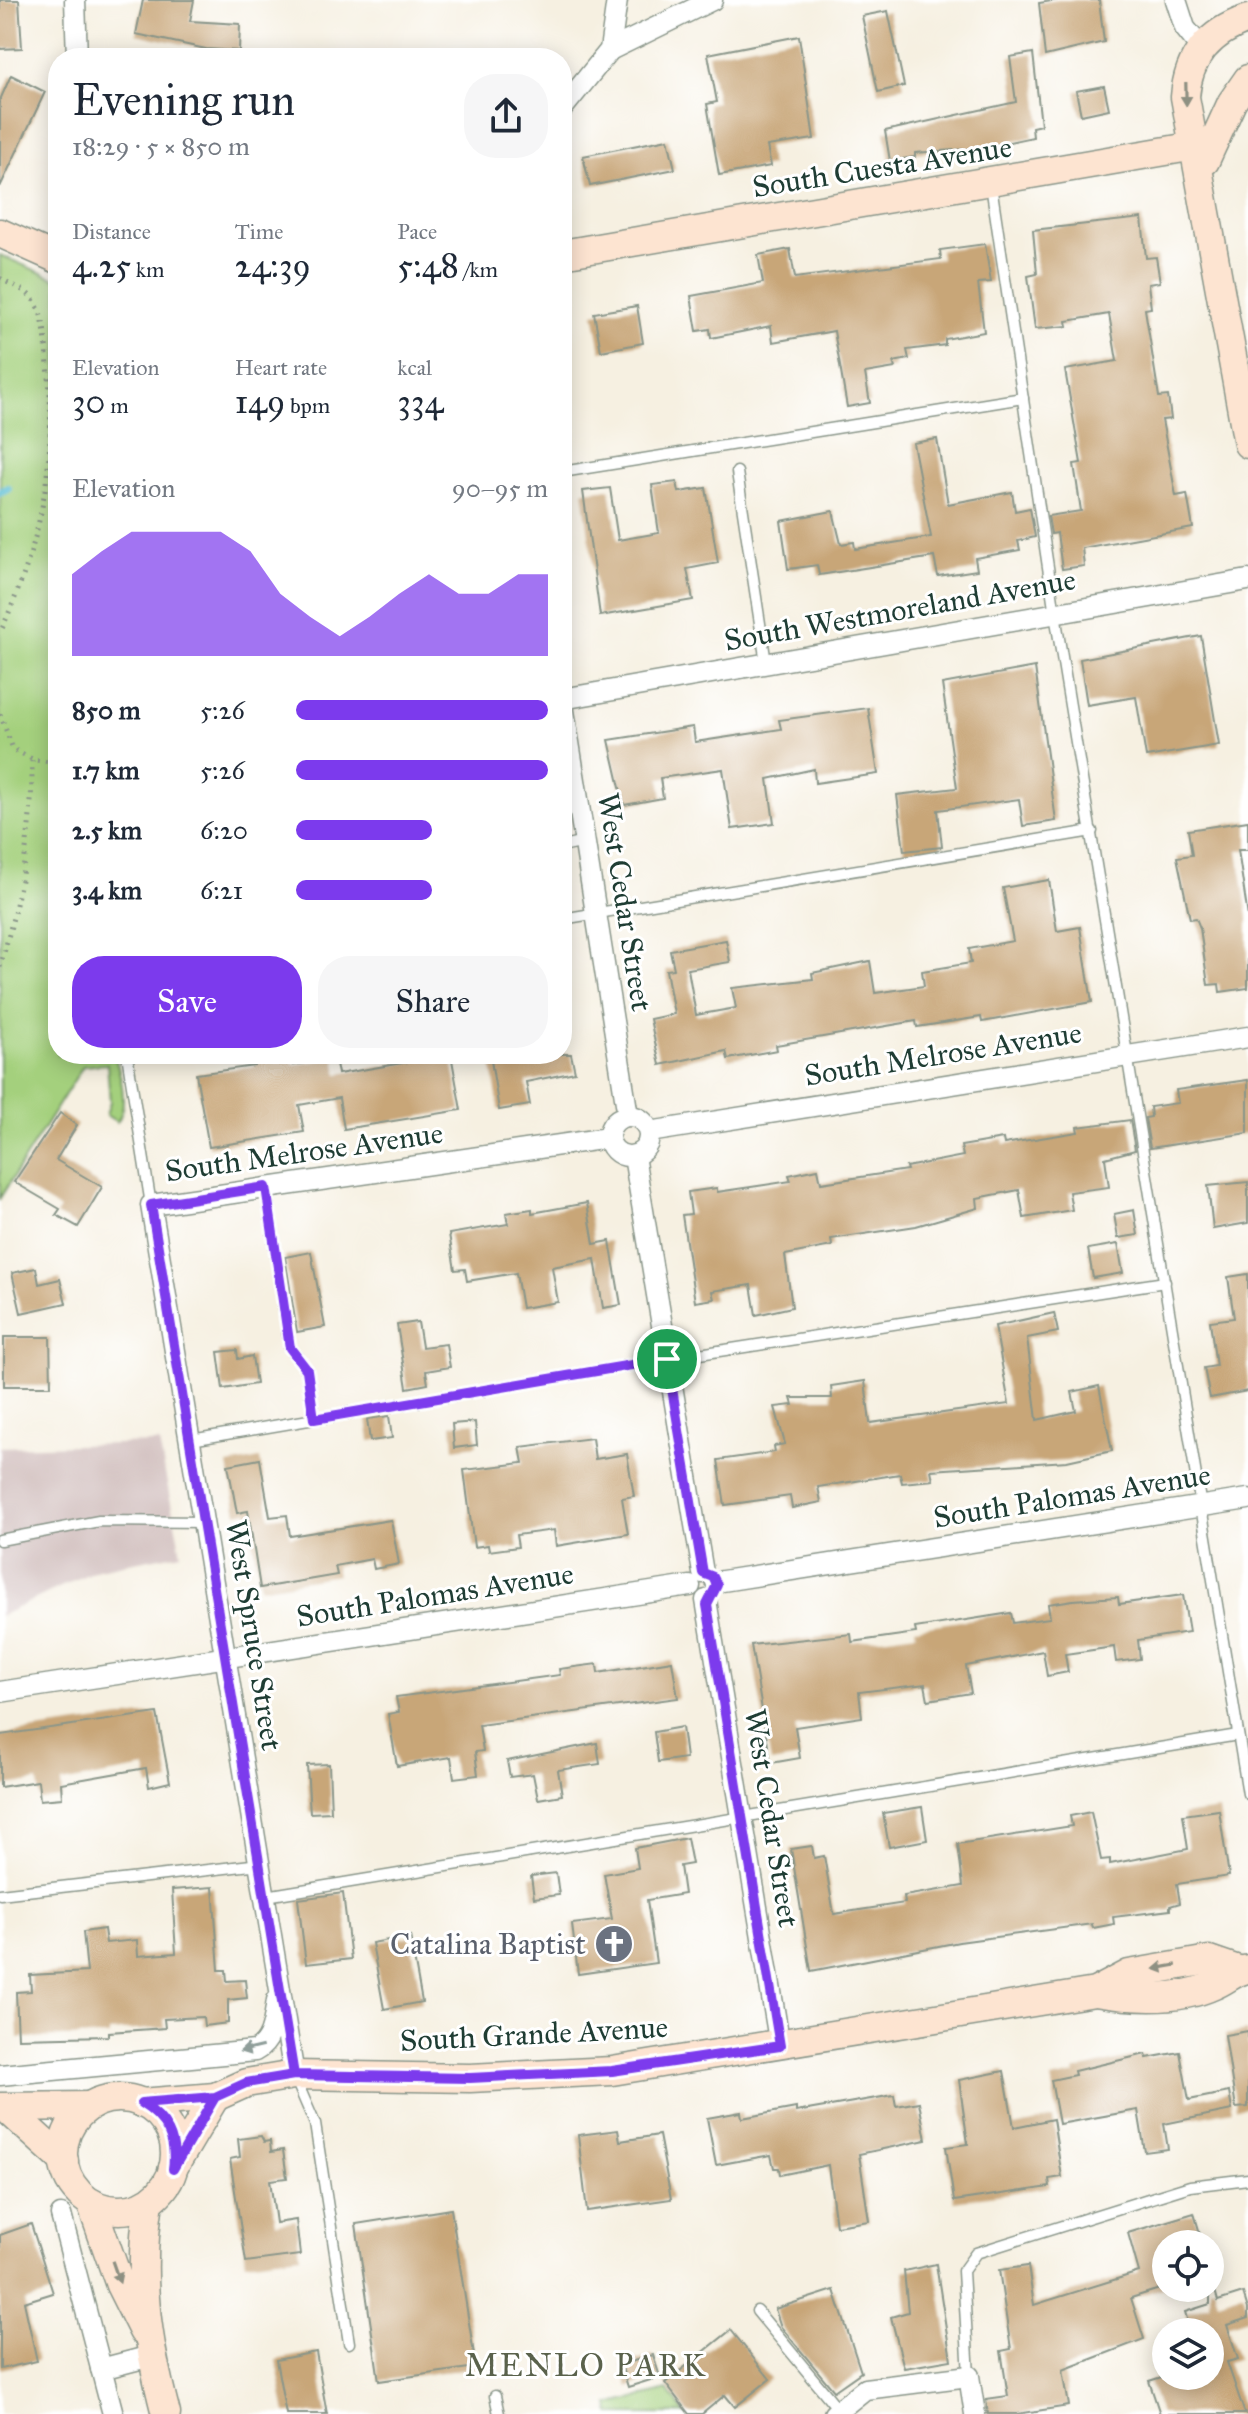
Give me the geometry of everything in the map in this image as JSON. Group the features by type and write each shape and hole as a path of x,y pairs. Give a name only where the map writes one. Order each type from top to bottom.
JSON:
{"main road":[{"path":"1248,19 1235,24 1201,48 1190,64 1185,97 1202,155 1248,444"},
{"path":"1202,155 1248,79"},
{"name":"South Cuesta Avenue","path":"572,252 991,184 1202,155"},
{"path":"0,233 48,255"},
{"name":"South Grande Avenue","path":"141,2103 215,2097 246,2083 294,2075 470,2078 612,2071 780,2046 1095,1992 1140,1999 1213,1986 1243,1970"},
{"path":"91,2203 120,2210 149,2202 168,2182 215,2097"},
{"path":"4,2108 90,2106 124,2098 141,2103 166,2123 175,2153 173,2169"},
{"path":"90,2106 69,2130 64,2161 68,2177 91,2203 120,2285 149,2348 166,2414"},
{"path":"4,2108 64,2161"},
{"path":"149,2202 145,2224 149,2348"}],"street":[{"path":"75,0 77,48"},
{"path":"610,50 617,0"},
{"path":"572,97 610,50 712,0"},
{"path":"1176,0 1185,28 1201,48"},
{"name":"South Westmoreland Avenue","path":"572,696 1248,580"},
{"name":"West Cedar Street","path":"572,790 585,842 628,1116"},
{"name":"South Melrose Avenue","path":"649,1132 1248,1037"},
{"path":"628,1116 644,1122 649,1132 644,1150 634,1156 617,1153 608,1138 614,1122 628,1116"},
{"name":"South Melrose Avenue","path":"151,1205 608,1138"},
{"name":"West Cedar Street","path":"634,1156 740,1820 780,2046"},
{"name":"West Spruce Street","path":"151,1205 294,2075"},
{"name":"South Palomas Avenue","path":"0,1692 1248,1499"},
{"path":"0,2075 255,2051 264,2046 272,2030 280,1985"},
{"path":"61,2215 113,2414"},
{"path":"101,2369 149,2348"},
{"path":"836,2412 865,2389 969,2376 975,2414"}],"lane":[{"path":"991,184 1055,614 1130,1055 1199,1506 1248,1794"},
{"path":"572,470 1023,398"},
{"path":"737,472 766,663"},
{"path":"572,918 1092,831"},
{"path":"572,845 585,842"},
{"path":"129,1064 151,1205"},
{"path":"266,1187 290,1348 307,1370 314,1419"},
{"path":"191,1440 667,1359 1165,1282"},
{"path":"0,1540 99,1521 205,1522"},
{"path":"266,1896 740,1820 1238,1735"},
{"path":"0,1894 261,1864"},
{"path":"294,2075 315,2124 349,2343"},
{"path":"969,2376 963,2271 976,2253 1190,2186 1248,2179"},
{"path":"757,2311 836,2412"},
{"path":"495,2396 499,2414"}],"path":[{"path":"0,278 31,296 43,317 48,385"},
{"path":"0,633 15,600 41,518 48,468"},
{"path":"0,714 13,749 32,759 48,761"},
{"path":"1,963 25,872 33,812 32,759"}],"shaded area":[{"path":"159,1443 181,1553 98,1569 0,1616 0,1447"}],"green space":[{"path":"0,255 48,276 48,1064 107,1064 83,1066 0,1198"},
{"path":"107,1064 117,1064 123,1098 117,1122 106,1115 110,1102"},
{"path":"668,2390 685,2414 611,2414 609,2405"}],"building":[{"path":"0,0 19,0 22,48 0,49"},
{"path":"143,0 194,0 190,21 240,24 239,48 201,48 136,34"},
{"path":"1099,0 1104,42 1045,56 1039,3"},
{"path":"888,11 904,86 878,92 862,16"},
{"path":"799,36 814,139 767,146 771,166 719,175 707,104 717,102 708,54"},
{"path":"1033,53 1041,125 1032,127 1033,137 981,148 915,153 915,157 890,161 885,131 1016,102 1010,57"},
{"path":"11,75 45,92 0,187 0,100"},
{"path":"1104,86 1109,109 1081,115 1076,91"},
{"path":"668,139 675,169 590,186 583,156"},
{"path":"1142,218 1146,258 1156,257 1160,282 1148,284 1151,308 1145,309 1159,397 1168,396 1171,419 1162,420 1176,496 1187,494 1193,528 1082,548 1084,566 1062,569 1057,533 1051,534 1048,516 1081,511 1074,464 1081,463 1065,370 1117,361 1109,314 1067,321 1068,326 1035,329 1028,276 1037,274 1033,230"},
{"path":"985,244 991,282 978,283 984,332 945,339 945,345 907,350 909,359 893,362 895,368 865,373 870,403 847,407 834,331 773,342 771,326 711,338 710,329 697,331 691,296 763,283 758,255 790,249 795,278 941,259 940,250"},
{"path":"637,306 643,343 601,351 594,313"},
{"path":"937,439 948,504 1012,492 1015,511 1030,508 1035,537 1018,541 1020,550 975,558 977,570 938,576 934,557 819,575 817,565 788,569 781,521 833,511 841,544 854,542 855,549 931,537 913,443"},
{"path":"677,482 679,492 706,488 718,563 687,569 693,600 600,616 583,491 610,488 618,540 659,533 652,485"},
{"path":"1201,636 1219,745 1146,757 1136,697 1087,705 1080,659"},
{"path":"1035,667 1056,821 1023,826 1019,799 938,810 942,847 904,851 897,795 957,788 942,684"},
{"path":"868,708 878,774 815,783 814,769 768,779 774,823 732,829 723,769 660,778 663,798 624,805 609,740 693,727 695,742 781,729 779,720"},
{"path":"1248,821 1248,850 1238,850 1248,917 1248,988 1220,992 1219,984 1208,985 1200,928 1196,918 1190,919 1177,857 1192,855 1188,830"},
{"path":"1049,880 1057,931 1080,927 1092,1002 982,1022 981,1017 917,1027 916,1021 776,1045 777,1050 728,1059 726,1051 660,1065 650,1019 674,1014 666,970 674,969 670,950 726,940 730,962 688,969 696,1015 736,1008 732,988 813,979 812,973 870,961 875,993 924,986 922,971 971,963 969,949 1013,941 1003,888"},
{"path":"572,1058 575,1072 526,1082 530,1105 499,1110 492,1064 572,1064"},
{"path":"336,1064 338,1074 397,1064 453,1064 461,1110 344,1129 339,1098 299,1105 304,1132 209,1147 196,1074 255,1066"},
{"path":"1248,1080 1248,1133 1150,1148 1145,1118 1151,1117 1150,1107 1178,1103 1176,1090"},
{"path":"60,1113 77,1125 56,1160 102,1187 78,1227 56,1215 60,1209 14,1182"},
{"path":"1130,1120 1135,1150 1105,1158 1109,1187 1069,1192 1072,1210 1024,1218 1019,1190 977,1198 978,1208 916,1226 831,1239 832,1246 785,1255 792,1307 756,1315 751,1285 712,1291 714,1299 695,1302 682,1215 691,1214 688,1192 717,1188 717,1192 791,1181 789,1175 818,1169 821,1183 907,1170 906,1167 963,1156 961,1146 1003,1139 1004,1144 1078,1132 1077,1127"},
{"path":"1248,1182 1248,1223 1213,1229 1208,1186"},
{"path":"587,1203 594,1244 610,1241 621,1305 603,1308 595,1259 552,1267 558,1302 522,1308 516,1273 467,1281 465,1269 455,1270 449,1234 508,1224 506,1213 532,1209 532,1213"},
{"path":"1134,1210 1138,1235 1118,1238 1114,1214"},
{"path":"1118,1244 1123,1273 1093,1278 1088,1249"},
{"path":"311,1252 325,1327 297,1332 285,1257"},
{"path":"36,1268 39,1284 60,1279 66,1303 21,1313 12,1273"},
{"path":"1248,1274 1248,1391 1210,1398 1204,1368 1216,1366 1210,1321 1234,1318 1228,1277"},
{"path":"1054,1313 1058,1332 1027,1338 1037,1420 1076,1411 1072,1392 1099,1386 1112,1451 1067,1461 931,1470 933,1480 902,1483 900,1474 818,1487 821,1502 792,1508 790,1496 725,1505 718,1460 775,1452 774,1446 785,1444 775,1407 793,1405 791,1398 832,1398 831,1386 865,1381 870,1423 1009,1404 995,1326"},
{"path":"418,1322 422,1347 446,1344 450,1367 426,1371 428,1384 407,1388 397,1325"},
{"path":"4,1337 50,1337 51,1386 4,1386"},
{"path":"237,1350 238,1359 252,1356 256,1384 223,1389 218,1352"},
{"path":"389,1416 392,1438 370,1441 367,1419"},
{"path":"475,1422 477,1445 454,1448 452,1424"},
{"path":"592,1438 595,1459 627,1454 634,1496 622,1498 628,1534 556,1546 554,1530 516,1535 518,1547 489,1551 488,1545 474,1547 464,1470 523,1463 520,1447"},
{"path":"260,1459 270,1517 287,1515 290,1536 391,1520 399,1564 374,1569 372,1559 335,1566 337,1575 260,1588 248,1511 237,1513 228,1465"},
{"path":"1183,1595 1189,1632 1138,1640 1140,1659 1116,1662 1114,1647 1065,1654 1068,1672 1047,1676 1043,1651 966,1666 971,1693 928,1700 925,1684 859,1692 862,1717 795,1727 800,1758 771,1763 751,1645 851,1634 852,1642 916,1633 915,1628 1011,1613 1013,1623 1050,1618 1048,1604 1073,1600 1118,1597 1119,1604"},
{"path":"672,1661 678,1698 479,1725 483,1751 475,1752 478,1775 454,1778 451,1757 397,1766 388,1714 399,1712 396,1697 560,1675 559,1669 597,1664 598,1673"},
{"path":"157,1713 170,1782 149,1787 146,1768 61,1783 62,1798 40,1800 38,1781 0,1787 0,1735"},
{"path":"682,1727 686,1758 658,1762 654,1732"},
{"path":"597,1743 600,1764 558,1770 562,1795 538,1799 533,1774 510,1777 507,1761"},
{"path":"329,1764 331,1812 310,1813 307,1765"},
{"path":"922,1807 927,1840 889,1847 883,1813"},
{"path":"1219,1810 1229,1876 1177,1884 1180,1903 1170,1906 1170,1910 1113,1917 1114,1924 1093,1928 1092,1924 959,1942 811,1971 791,1849 812,1846 814,1858 824,1856 834,1914 905,1903 904,1896 963,1886 958,1844 1072,1826 1070,1816 1091,1812 1101,1860 1110,1859 1110,1864 1188,1849 1183,1815"},
{"path":"687,1838 692,1864 680,1866 684,1894 647,1900 656,1963 578,1974 572,1924 612,1919 604,1874 638,1868 635,1848"},
{"path":"556,1873 559,1895 534,1898 531,1876"},
{"path":"213,1887 219,1970 226,1970 227,1981 245,1980 247,1998 228,2000 228,2023 204,2026 203,2017 164,2019 165,2028 109,2032 109,2036 18,2038 16,1992 31,1991 30,1975 87,1972 83,1932 104,1929 106,1943 137,1940 138,1956 176,1953 172,1890"},
{"path":"343,1893 351,1959 306,1964 298,1899"},
{"path":"410,1936 422,2002 384,2009 372,1943"},
{"path":"1248,2031 1248,2107 1236,2108 1225,2035"},
{"path":"1180,2052 1189,2100 1229,2092 1232,2110 1164,2124 1168,2149 1145,2152 1138,2110 1059,2124 1051,2080 1075,2075 1074,2071 1146,2054 1147,2058"},
{"path":"1004,2071 1014,2127 1053,2119 1062,2177 1049,2179 1050,2187 954,2201 946,2147 968,2144 959,2080"},
{"path":"894,2095 896,2106 919,2102 926,2140 859,2154 869,2221 836,2226 828,2165 780,2175 779,2168 774,2168 771,2155 716,2165 707,2118 741,2112 742,2118 796,2108 796,2112"},
{"path":"618,2130 620,2141 659,2135 671,2199 587,2211 578,2135"},
{"path":"261,2136 264,2142 270,2141 271,2152 283,2150 287,2178 270,2180 276,2223 296,2220 300,2255 246,2262 230,2159 240,2157 238,2139"},
{"path":"451,2209 476,2367 379,2381 356,2224"},
{"path":"1194,2213 1199,2230 1152,2230 1152,2291 1131,2298 1144,2339 1063,2370 1069,2406 1017,2414 988,2414 986,2399 1008,2396 1001,2351 1011,2349 999,2270 1028,2266 1034,2305 1139,2272 1128,2233"},
{"path":"31,2224 53,2293 24,2302 37,2361 0,2369 0,2235"},
{"path":"936,2264 951,2360 904,2368 891,2317 908,2312 904,2271"},
{"path":"834,2290 861,2372 834,2391 781,2327 775,2309"},
{"path":"1243,2293 1248,2318 1227,2325 1238,2359 1227,2362 1245,2414 1160,2414 1152,2390 1224,2390 1224,2318 1187,2318 1185,2312 1224,2302 1224,2299"},
{"path":"731,2330 770,2379 735,2407 725,2395 702,2414 689,2414 665,2383"},
{"path":"316,2352 327,2414 286,2414 276,2360"},
{"path":"653,2355 660,2377 628,2387 621,2365"}],"waterway":[{"path":"0,492 8,488"}],"place":[{"name":"Catalina Baptist","path":"614,1944"}],"district":[{"name":"MENLO PARK","path":"586,2365"}],"route":[{"path":"667,1359 314,1419 307,1370 290,1348 266,1187 151,1205 294,2075 246,2083 215,2097 173,2169 175,2153 166,2123 141,2103 215,2097 246,2083 294,2075 470,2078 612,2071 780,2046 740,1820 706,1600 713,1597 717,1585 713,1577 703,1573 667,1359"}]}
